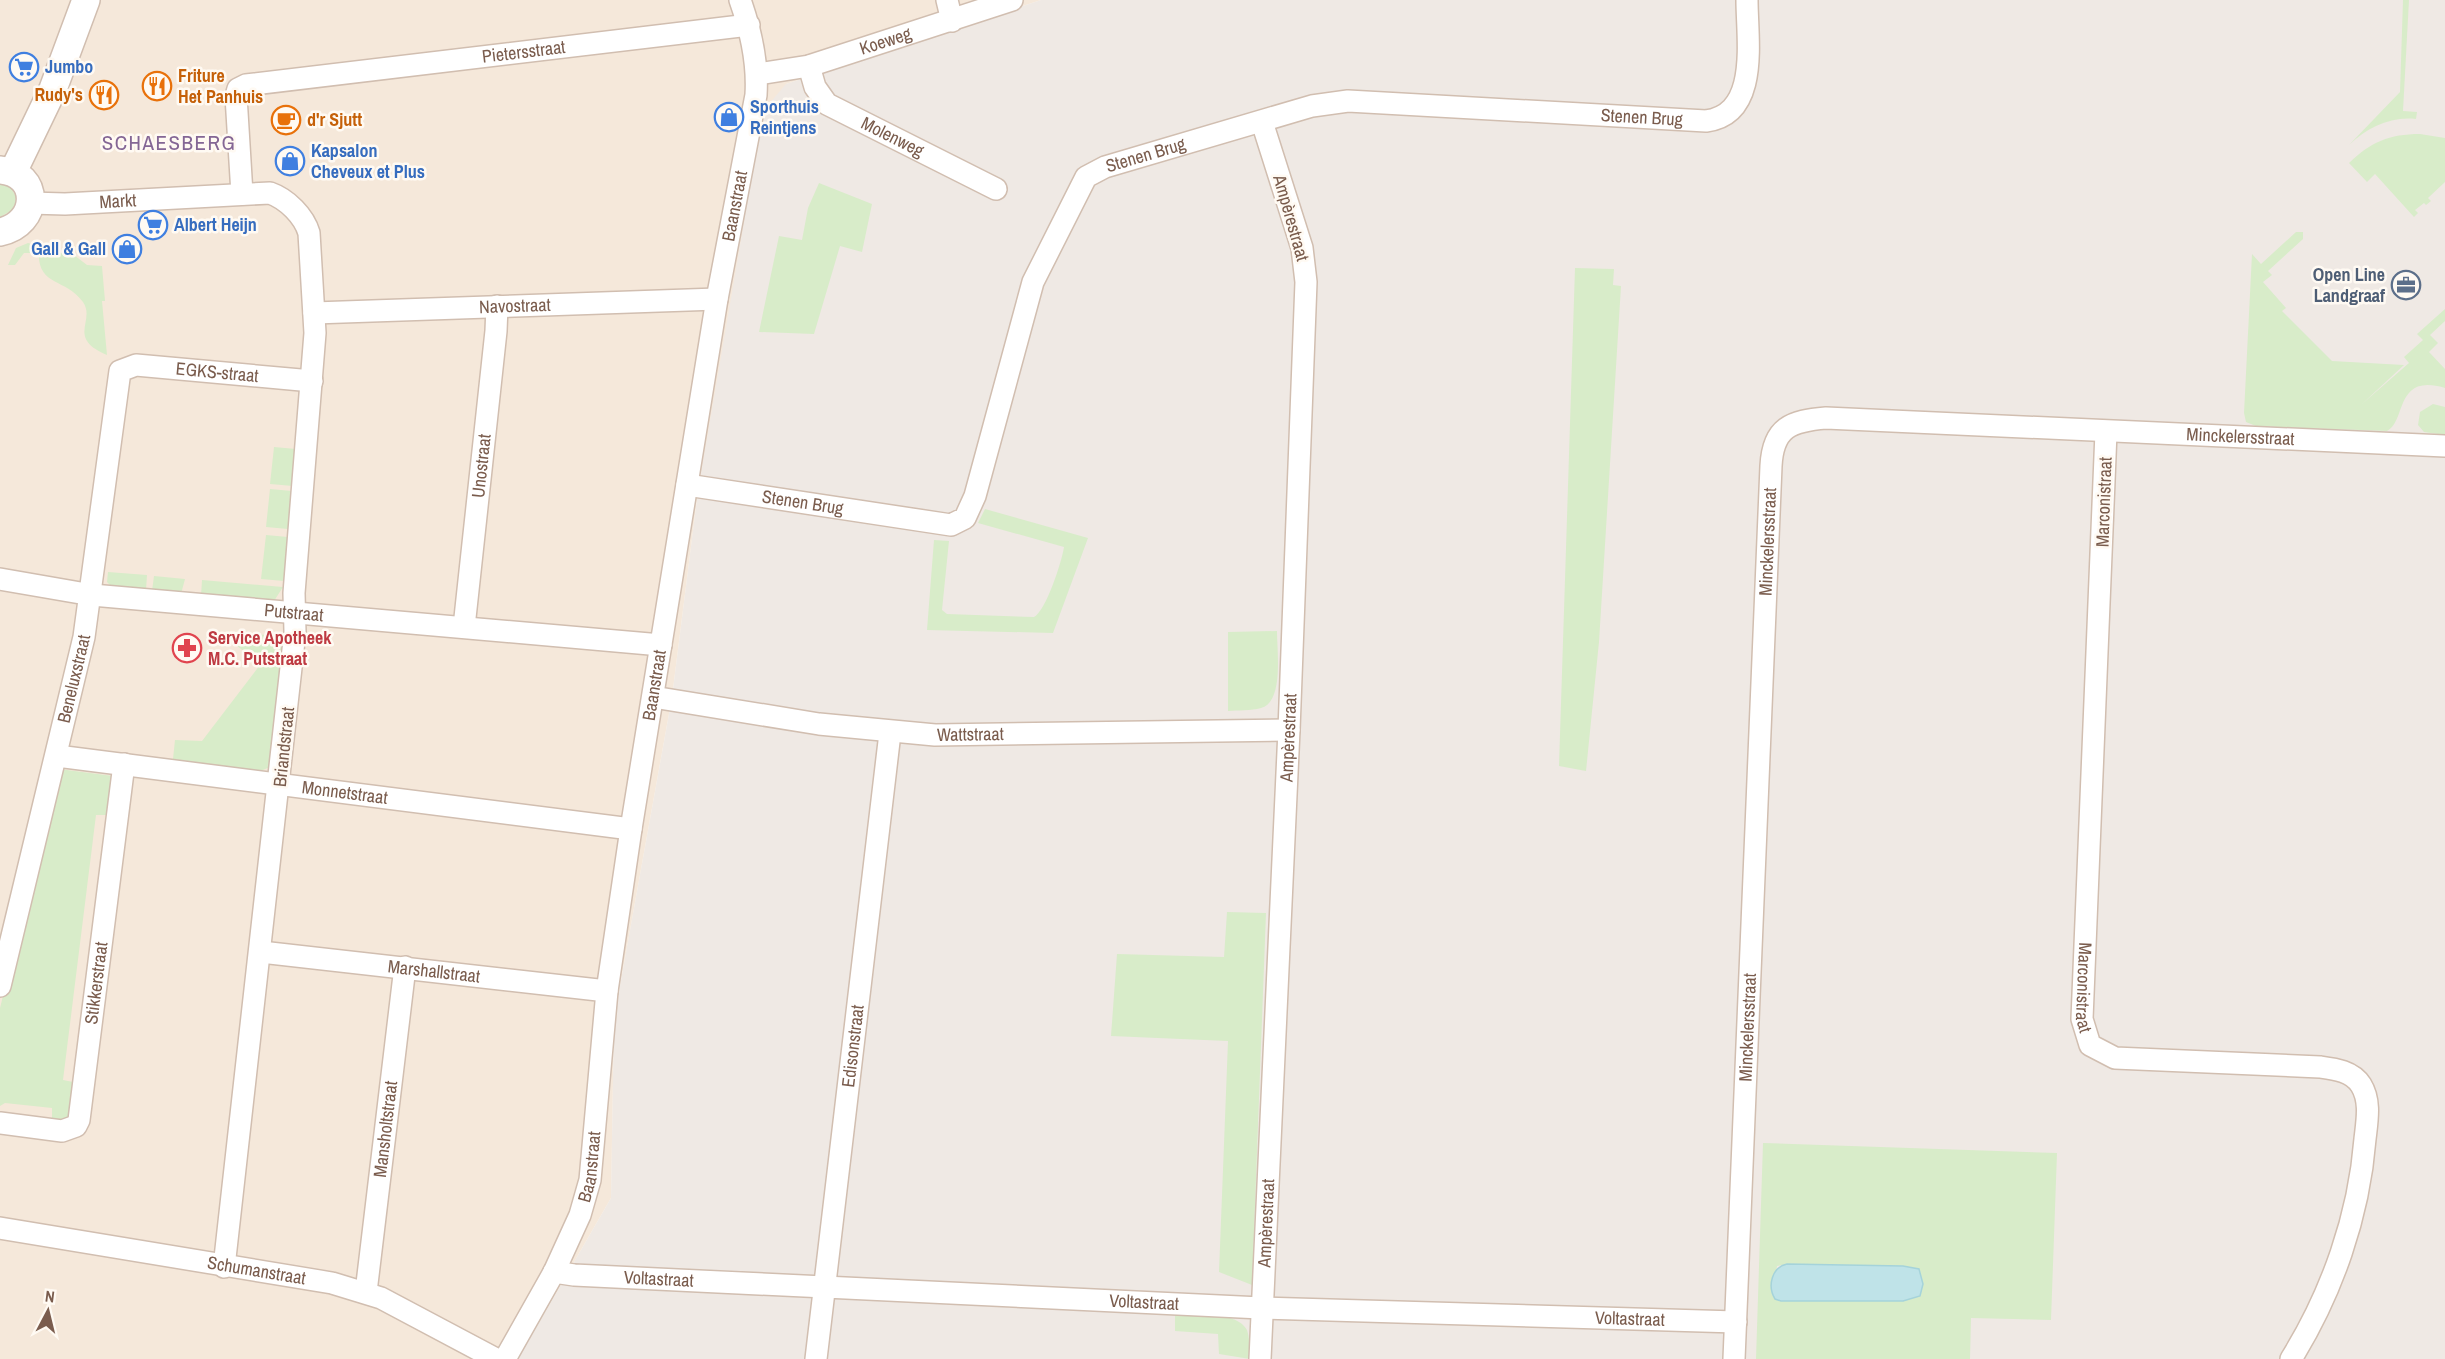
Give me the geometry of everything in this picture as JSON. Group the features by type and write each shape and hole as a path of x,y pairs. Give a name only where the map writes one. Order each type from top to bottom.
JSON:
{"street":[{"path":"0,232 12,229 28,214 30,203 28,188 7,171 53,90 86,0"},
{"name":"Baanstraat","path":"505,1359 554,1272 580,1215 590,1180 607,991 631,829 717,299 755,108 758,74 748,25 740,0"},
{"path":"947,0 952,21"},
{"name":"Koeweg","path":"758,74 808,66 1012,0"},
{"name":"Stenen Brug","path":"687,485 951,525 965,518 975,496 1033,282 1086,177 1105,167 1312,106 1348,101 1706,121 1719,119 1731,111 1740,99 1746,82 1747,0"},
{"name":"Pietersstraat","path":"242,194 236,96 238,90 246,85 748,25"},
{"name":"Molenweg","path":"808,66 815,87 826,104 996,189"},
{"name":"Ampèrestraat","path":"1260,1359 1289,730 1306,273 1302,248 1262,122"},
{"name":"Markt","path":"30,203 65,204 270,193 294,209 306,225"},
{"name":"Briandstraat","path":"224,1267 280,784 295,612 294,593 312,381 314,313 306,225"},
{"name":"Navostraat","path":"314,313 717,299"},
{"name":"Unostraat","path":"464,627 496,331 496,306"},
{"name":"EGKS-straat","path":"124,368 136,365 312,381"},
{"name":"Beneluxstraat","path":"0,986 57,756 92,595 118,377 124,368"},
{"name":"Minckelersstraat","path":"1736,1322 1771,466 1777,438 1797,421 1826,418 2445,446"},
{"name":"Marconistraat","path":"2106,432 2082,1019 2090,1045 2115,1058 2320,1067 2339,1070 2360,1083 2367,1101 2367,1114 2360,1180 2353,1213 2330,1284 2291,1359"},
{"name":"Putstraat","path":"0,579 92,595 661,645"},
{"name":"Wattstraat","path":"653,697 890,733 935,735 1289,730"},
{"name":"Edisonstraat","path":"816,1359 890,733"},
{"name":"Monnetstraat","path":"57,756 631,829"},
{"name":"Stikkerstraat","path":"0,1123 62,1131 76,1126 79,1120 124,764"},
{"name":"Marshallstraat","path":"261,952 607,991"},
{"name":"Mansholtstraat","path":"366,1292 405,967"},
{"name":"Schumanstraat","path":"0,1228 224,1267 332,1283 366,1292 496,1359"},
{"name":"Voltastraat","path":"554,1272 574,1275 824,1288 1261,1308 1736,1322"},
{"path":"1734,1359 1736,1322"}],"shaded area":[{"path":"0,0 1041,0 786,84 698,491 672,697 614,1019 611,1198 518,1359 0,1359"},
{"path":"1041,0 2445,0 2445,1359 518,1359 611,1198 614,1019 672,697 698,491 763,111 786,84"}],"green space":[{"path":"2403,0 2409,0 2403,111 2417,112 2416,119 2398,119 2380,124 2349,145 2400,92"},
{"path":"2420,134 2445,138 2445,182 2428,198 2431,201 2415,210 2418,213 2414,217 2375,174 2367,182 2349,163 2381,141"},
{"path":"0,183 10,186 16,197 14,209 0,217"},
{"path":"819,183 872,204 862,252 840,246 814,334 759,332 779,236 802,240 808,208"},
{"path":"2296,232 2303,232 2303,239 2268,271 2272,275 2263,282 2286,308 2282,311 2332,361 2404,365 2362,404 2409,363 2404,357 2423,340 2417,334 2445,309 2445,321 2430,335 2438,343 2429,352 2445,369 2445,388 2429,385 2417,387 2410,392 2393,426 2387,431 2256,426 2246,422 2244,413 2252,254 2261,264"},
{"path":"28,243 35,245 34,253 24,253 15,265 8,265 16,248"},
{"path":"39,249 74,255 87,265 102,266 105,301 102,301 107,355 95,349 88,342 84,329 86,309 83,302 76,294 47,276 42,270"},
{"path":"1575,268 1614,269 1613,285 1621,286 1599,642 1586,771 1559,766"},
{"path":"2433,404 2445,407 2445,435 2424,432 2418,425 2420,412"},
{"path":"274,447 296,449 293,486 270,484"},
{"path":"270,489 292,491 288,529 266,527"},
{"path":"985,509 1088,538 1053,633 927,630 934,540 949,541 942,610 947,614 1034,617 1039,613 1048,596 1064,547 978,523"},
{"path":"266,535 288,537 284,581 261,579"},
{"path":"108,572 147,575 146,590 112,587 107,582"},
{"path":"154,576 185,579 181,594 152,591"},
{"path":"202,580 283,587 274,601 201,596"},
{"path":"1277,631 1278,675 1273,696 1268,704 1261,708 1228,711 1228,632"},
{"path":"242,632 287,638 273,766 260,771 173,759 175,740 202,741 260,665 235,644"},
{"path":"59,769 113,776 108,815 96,815 63,1080 78,1083 75,1117 52,1123 52,1108 5,1103 0,1106 0,1008"},
{"path":"1227,912 1266,913 1252,1285 1219,1272 1228,1041 1111,1036 1117,954 1224,957"},
{"path":"1763,1143 2057,1153 2051,1320 1971,1318 1970,1359 1756,1359","holes":["1787,1264 1903,1266 1920,1296 1903,1301 1781,1301 1775,1299 1772,1294 1777,1266"]},
{"path":"1175,1315 1214,1315 1234,1319 1247,1330 1250,1359 1219,1354 1218,1334 1175,1331"}],"water":[{"path":"1787,1264 1903,1266 1919,1269 1923,1284 1920,1296 1903,1301 1781,1301 1775,1299 1771,1283 1778,1269"}],"place":[{"name":"Jumbo","path":"24,67"},
{"name":"Friture Het Panhuis","path":"157,86"},
{"name":"Rudy's","path":"104,95"},
{"name":"Sporthuis Reintjens","path":"729,117"},
{"name":"d'r Sjutt","path":"286,120"},
{"name":"Kapsalon Cheveux et Plus","path":"290,161"},
{"name":"Albert Heijn","path":"153,225"},
{"name":"Gall & Gall","path":"127,249"},
{"name":"Open Line Landgraaf","path":"2406,285"},
{"name":"Service Apotheek M.C. Putstraat","path":"187,648"}],"district":[{"name":"SCHAESBERG","path":"169,143"}]}
